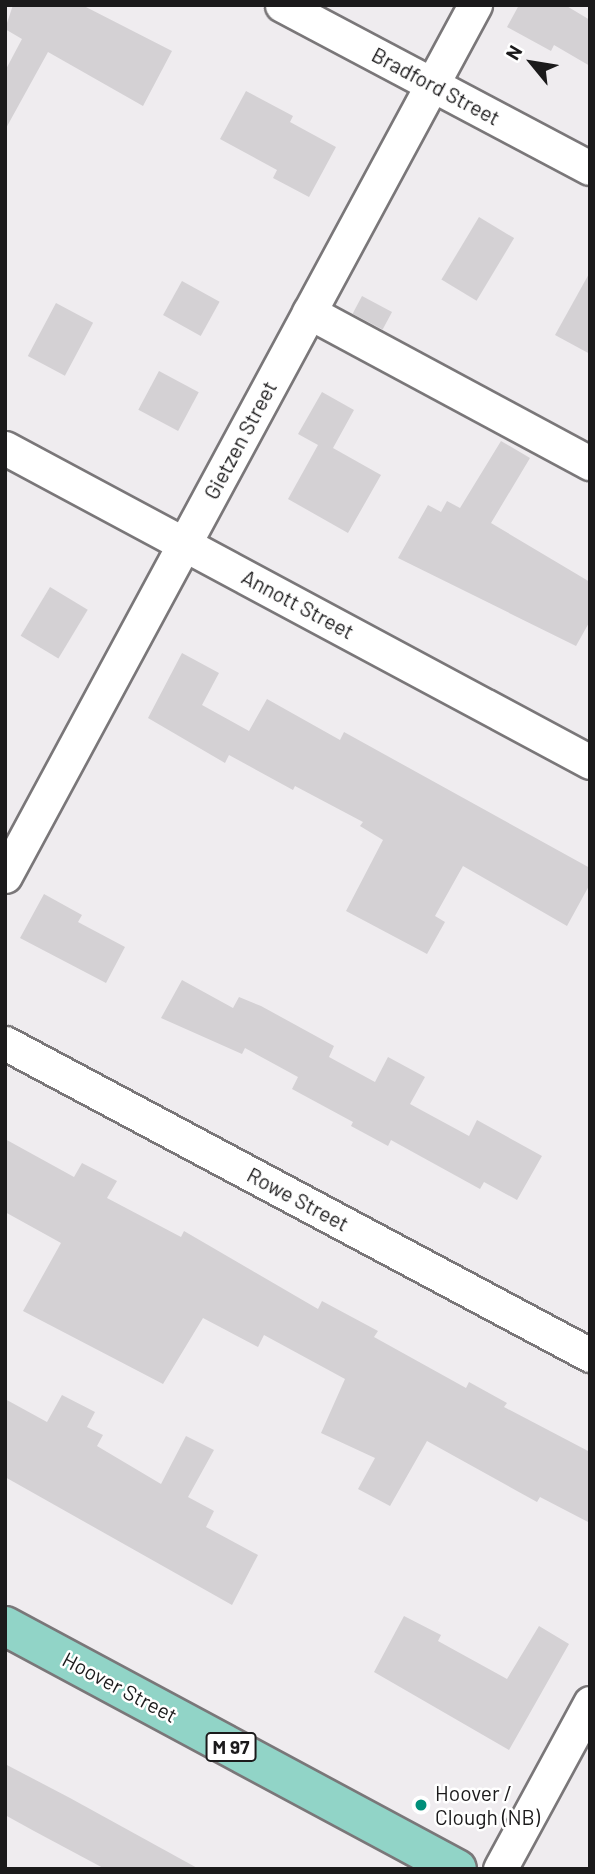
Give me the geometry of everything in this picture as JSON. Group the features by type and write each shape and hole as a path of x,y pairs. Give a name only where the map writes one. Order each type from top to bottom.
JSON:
{"main road":[{"name":"Hoover Street","path":"5,1626 457,1869"}],"street":[{"name":"Bradford Street","path":"282,5 590,168"},
{"name":"Gietzen Street","path":"5,876 475,5"},
{"path":"309,312 590,464"},
{"name":"Annott Street","path":"5,448 590,762"},
{"name":"Rowe Street","path":"5,1043 590,1355"},
{"path":"500,1869 590,1703"}],"building":[{"path":"13,5 82,5 172,51 143,106 48,52 5,130 5,71 22,39 5,29"},
{"path":"519,5 565,5 590,20 590,66 554,45 551,51 507,27"},
{"path":"246,91 293,116 290,122 336,147 309,197 273,178 277,170 220,139"},
{"path":"479,217 514,238 477,301 441,280"},
{"path":"590,272 590,354 555,335"},
{"path":"182,281 220,302 201,336 163,315"},
{"path":"362,296 392,312 383,330 353,314"},
{"path":"56,303 93,323 65,376 28,356"},
{"path":"159,371 199,392 178,431 138,410"},
{"path":"322,392 354,410 333,448 381,475 348,533 288,499 318,445 298,434"},
{"path":"501,441 530,458 491,523 590,582 590,621 576,646 398,558 428,505 441,512 447,501 460,508"},
{"path":"50,587 88,610 58,659 21,636"},
{"path":"182,653 219,673 202,705 249,731 267,699 340,740 344,732 590,868 590,884 567,926 463,866 435,916 445,922 427,954 346,911 383,840 360,826 363,822 295,786 293,790 229,755 225,763 148,718"},
{"path":"44,894 82,915 78,922 125,947 106,983 20,938"},
{"path":"182,980 233,1008 239,997 261,1006 334,1046 329,1057 375,1082 388,1057 425,1077 410,1104 469,1136 477,1120 542,1156 517,1200 484,1182 480,1189 391,1140 388,1146 351,1126 353,1122 292,1089 298,1077 245,1048 242,1054 161,1018"},
{"path":"5,1139 74,1177 82,1163 117,1181 107,1198 181,1237 184,1231 318,1309 322,1301 378,1331 374,1337 466,1388 469,1382 507,1403 504,1407 590,1452 590,1523 540,1497 537,1502 427,1441 390,1506 358,1489 375,1458 321,1433 345,1379 264,1335 258,1347 203,1318 163,1384 23,1311 61,1243 5,1212"},
{"path":"62,1395 95,1412 87,1427 103,1435 97,1446 161,1484 186,1436 214,1450 188,1497 214,1511 206,1527 258,1555 232,1605 5,1477 5,1399 47,1422"},
{"path":"404,1616 441,1635 438,1641 507,1679 539,1626 569,1644 509,1750 374,1672"},
{"path":"5,1764 199,1869 105,1869 34,1831 5,1815"}],"place":[{"name":"Hoover / Clough (NB)","path":"421,1805"}]}
